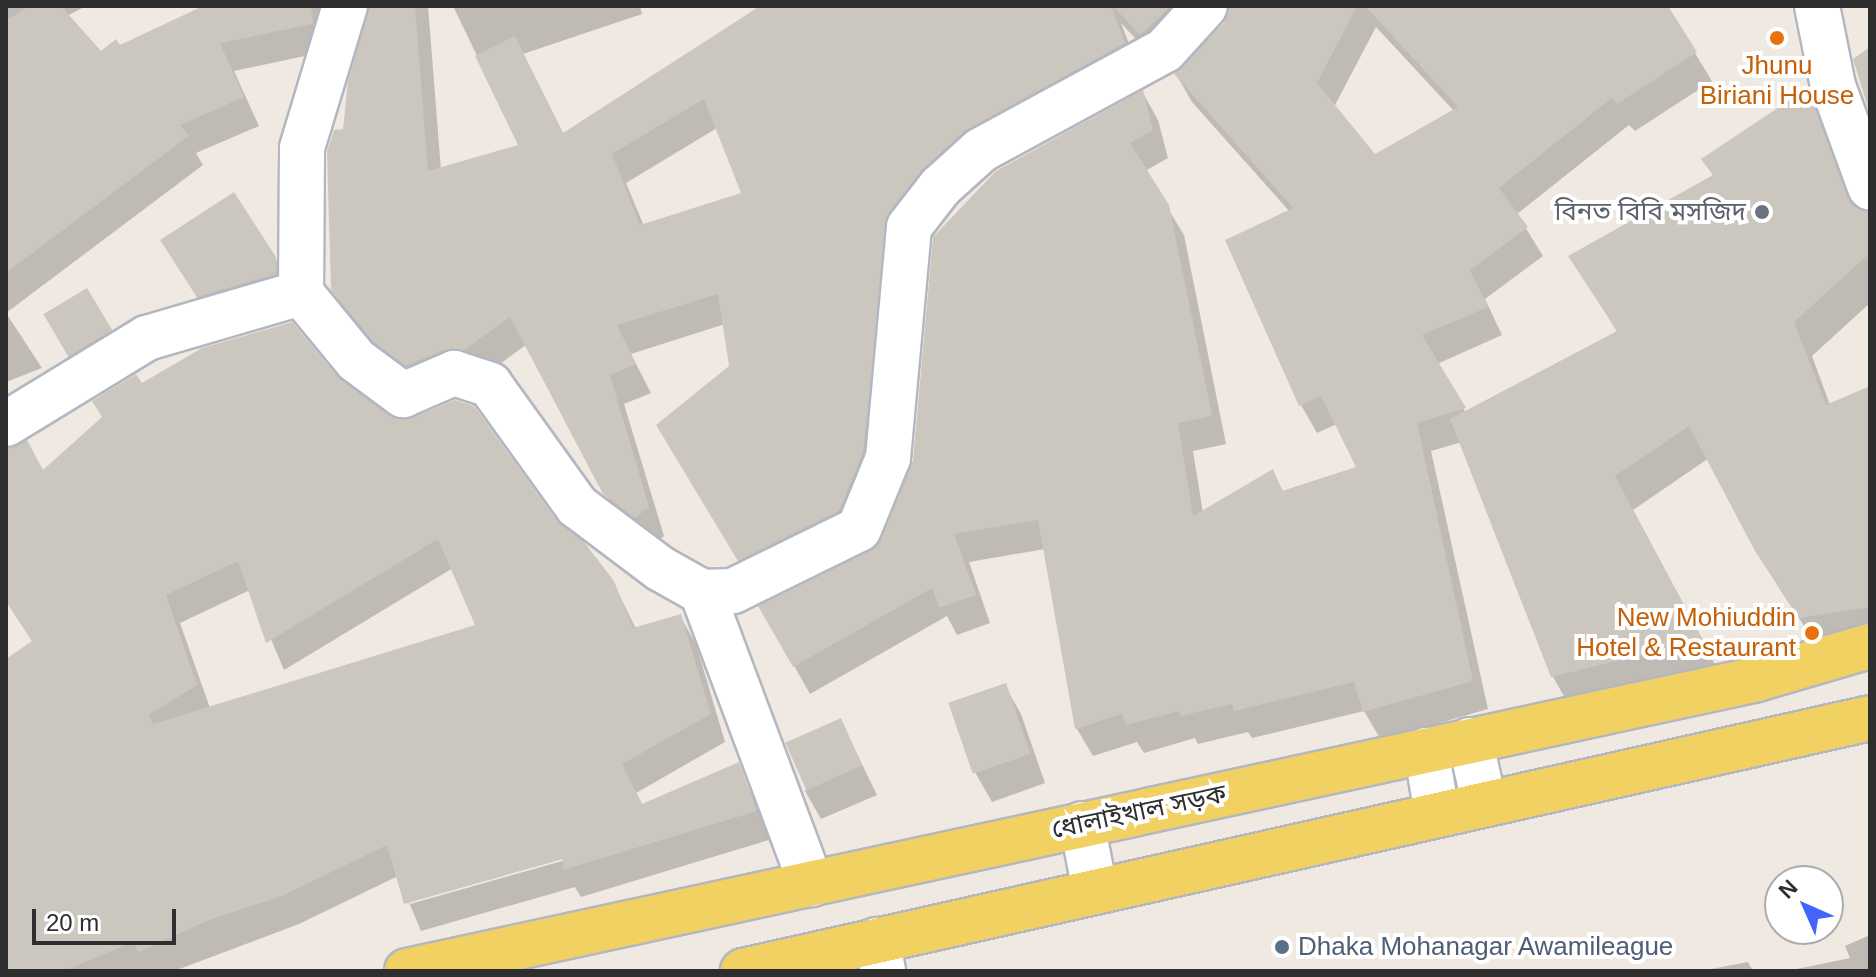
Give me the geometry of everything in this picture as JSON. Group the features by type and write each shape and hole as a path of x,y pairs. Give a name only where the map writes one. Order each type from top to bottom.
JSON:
{"main road":[{"name":"ধোলাইখাল সড়ক","path":"407,971 1757,679 1870,646"},
{"path":"743,971 880,955 1095,890 1870,718"}],"street":[{"path":"345,6 302,148 301,293 356,360 403,395 454,373 490,385 577,506 661,569 702,592 733,591 859,529 888,458 909,227 940,187 981,150 1165,50 1205,6"},
{"path":"1817,6 1833,86 1870,187"},
{"path":"6,424 147,338 301,293"},
{"path":"702,592 811,884"},
{"path":"1470,740 1484,802"},
{"path":"1426,750 1437,813"},
{"path":"1082,824 1095,890"}],"building":[{"path":"28,6 61,6 101,51 116,39 120,45 203,6 311,6 313,24 220,43 244,97 180,125 189,136 6,273 6,21"},
{"path":"369,6 415,6 428,171 518,145 475,56 515,36 563,133 760,6 1111,6 1125,43 965,131 923,169 889,212 863,452 839,511 738,561 656,425 729,366 718,294 617,325 636,364 610,375 649,507 635,518 603,494 510,317 464,350 444,350 406,366 373,342 331,290 327,152 334,130 343,129 348,81","holes":["704,99 741,193 640,225 612,154"]},
{"path":"1113,6 1171,6 1140,35"},
{"path":"1229,6 1357,6 1317,83 1375,154 1458,107 1365,6 1668,6 1697,52 1617,104 1612,98 1499,188 1528,227 1470,270 1488,307 1422,335 1466,408 1417,423 1473,681 1363,712 1354,682 1234,711 1232,704 1180,716 1179,711 1126,725 1122,714 1075,729 1038,520 954,534 976,595 939,608 932,588 793,667 758,606 870,551 882,538 913,460 933,237 996,171 1143,90 1153,130 1130,143 1169,205 1212,416 1178,423 1193,516 1273,469 1282,491 1356,467 1321,396 1299,406 1225,240 1293,208 1174,74 1224,23"},
{"path":"1870,47 1870,114 1853,59"},
{"path":"1808,88 1847,196 1855,207 1870,211 1870,253 1794,322 1826,405 1870,386 1870,607 1799,618 1755,551 1689,426 1615,476 1703,640 1551,677 1450,419 1617,331 1568,256 1713,175 1701,159"},
{"path":"234,192 276,257 276,274 197,297 160,240"},
{"path":"87,288 112,330 69,356 43,314"},
{"path":"292,322 337,376 389,415 412,418 455,400 474,406 557,521 584,542 614,581 633,628 681,614 711,714 622,764 642,804 739,762 757,811 563,870 563,859 404,904 387,845 282,896 209,920 138,952 133,942 64,971 6,971 6,659 32,641 6,601 6,449 27,440 43,470 102,417 92,401 136,374 142,383 202,348","holes":["438,539 475,625 153,724 149,715 197,685 166,595 238,561 266,643"]},
{"path":"1006,683 1030,754 973,774 948,703"},
{"path":"841,718 862,766 806,790 785,743"}],"place":[{"name":"Jhunu Biriani House","path":"1777,38"},
{"name":"বিনত বিবি মসজিদ","path":"1762,212"},
{"name":"New Mohiuddin Hotel & Restaurant","path":"1812,633"},
{"name":"Dhaka Mohanagar Awamileague","path":"1282,947"}]}
